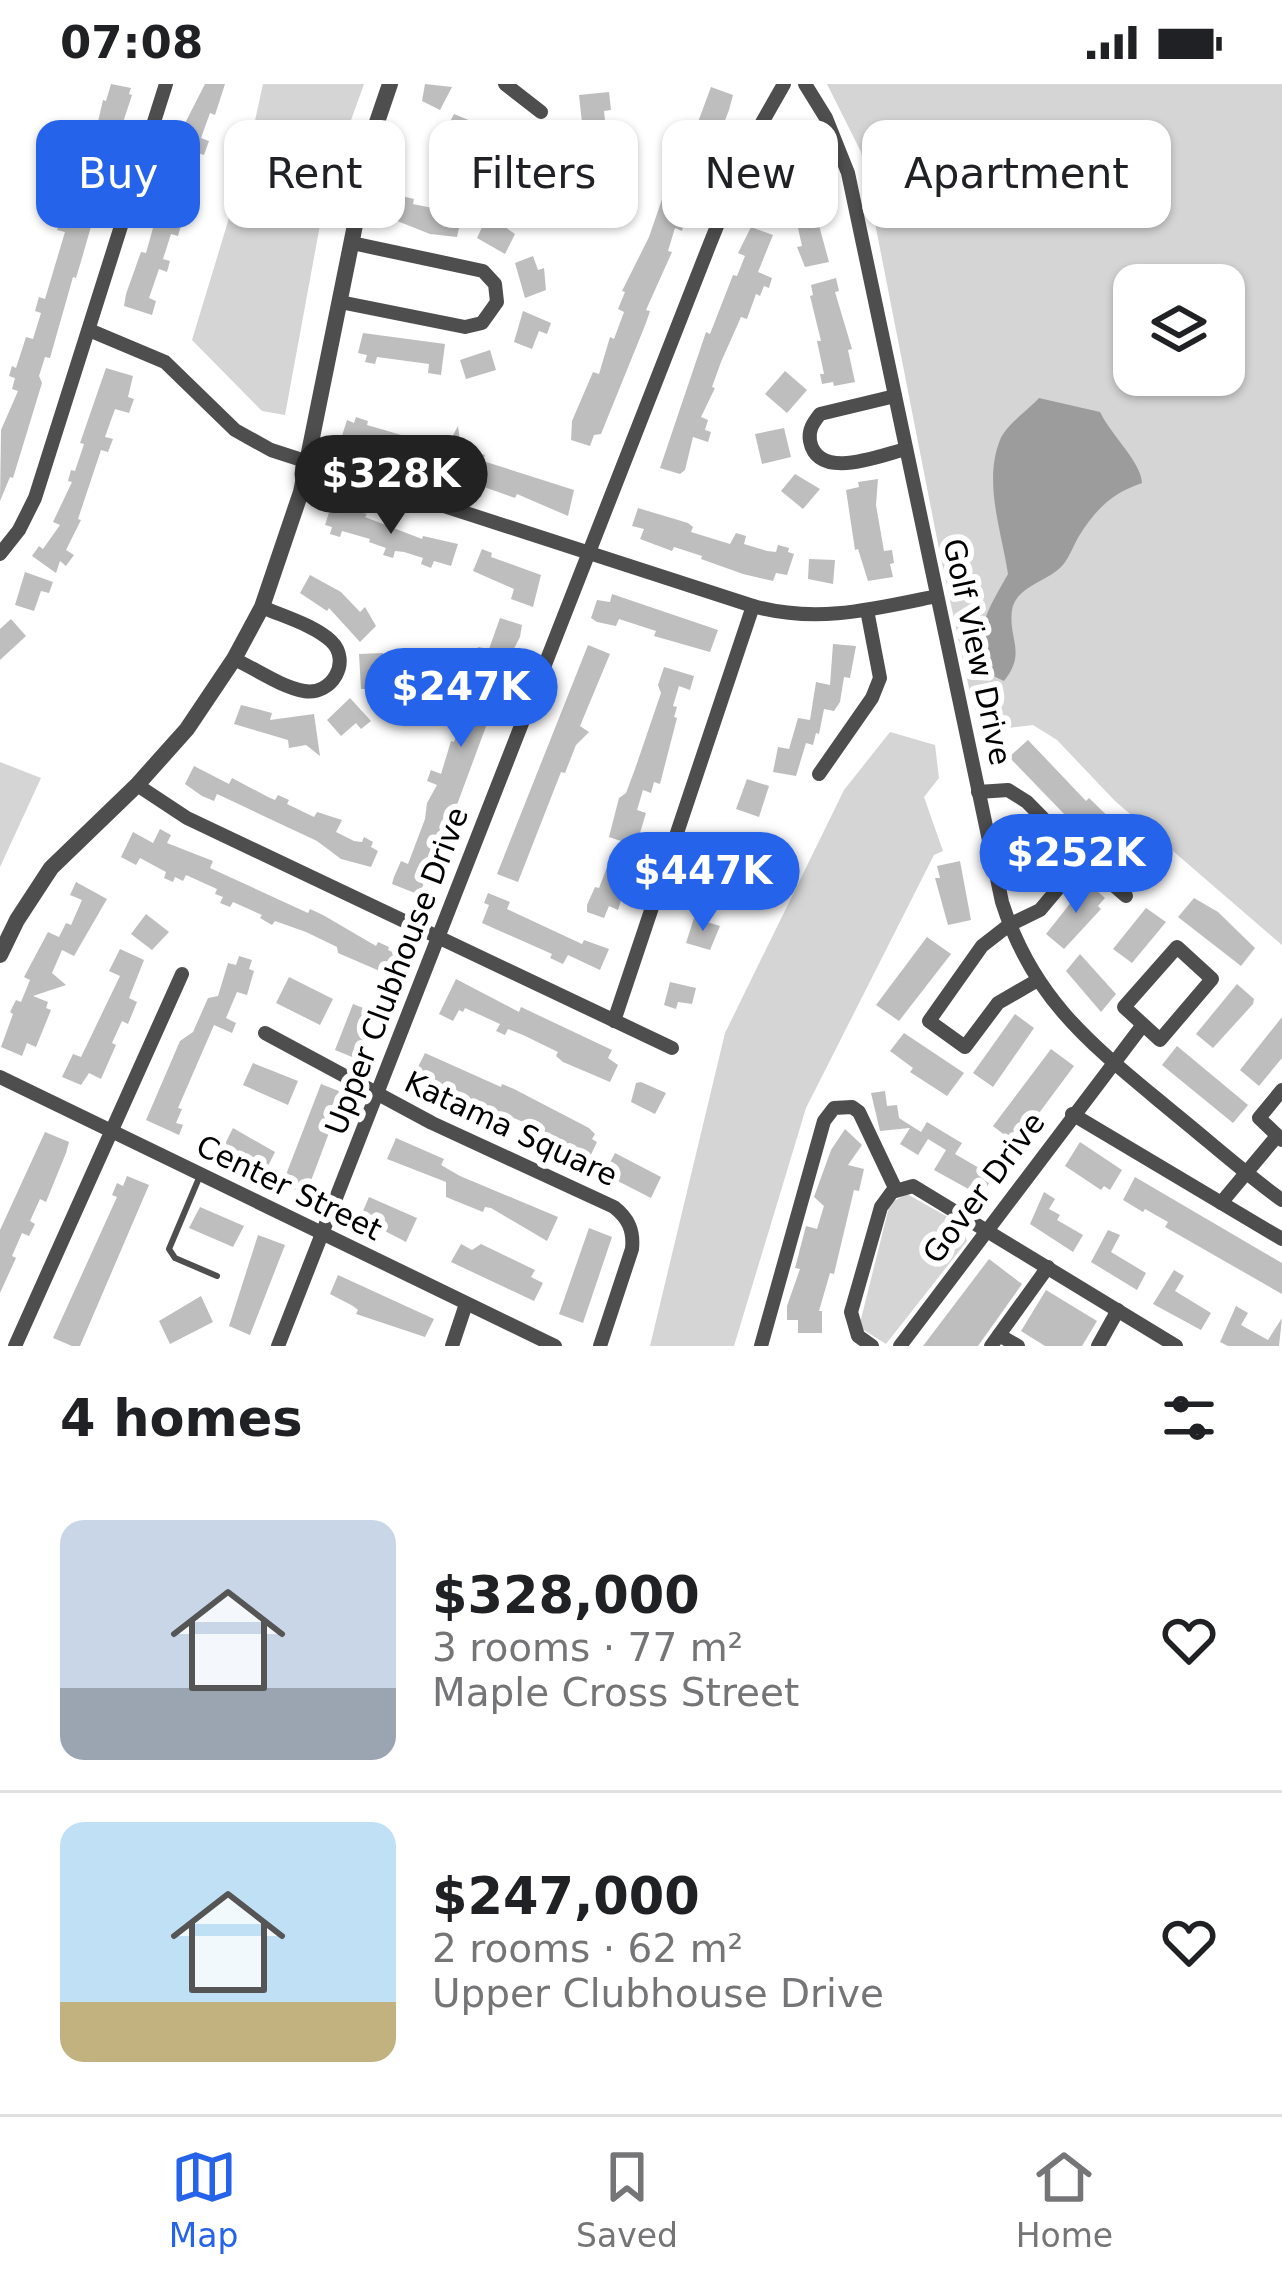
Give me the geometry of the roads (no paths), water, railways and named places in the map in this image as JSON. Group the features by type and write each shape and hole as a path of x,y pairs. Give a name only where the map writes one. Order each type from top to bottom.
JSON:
{"street":[{"path":"0,554 35,498 166,84"},
{"path":"0,955 16,920 51,868 187,729 262,607 290,532 308,461 374,131 390,84"},
{"path":"505,84 541,112"},
{"name":"Upper Clubhouse Drive","path":"278,1346 751,142 784,84"},
{"name":"Golf View Drive","path":"806,84 848,173 1009,926 1036,981 1061,1015 1282,1200"},
{"path":"340,302 465,327 482,323 497,302 494,284 483,272 352,243"},
{"path":"88,330 165,362 235,430 271,449 753,606 804,617 937,596"},
{"path":"895,397 820,414 811,428 811,446 821,459 838,464 907,449"},
{"path":"614,1021 753,606"},
{"path":"234,659 310,692 326,687 338,674 339,656 331,641 262,607"},
{"path":"819,774 872,698 880,678 867,610"},
{"path":"137,784 187,818 672,1048"},
{"path":"978,791 1008,790 1027,802 1126,896"},
{"path":"1036,981 998,1003 964,1047 929,1021 982,946 1040,910 1083,860"},
{"path":"1173,948 1212,975 1163,1039 1142,1026 1124,1007 1173,948"},
{"path":"15,1346 182,974"},
{"name":"Gover Drive","path":"900,1346 1142,1026"},
{"path":"265,1033 378,1096"},
{"name":"Center Street","path":"0,1078 555,1346"},
{"path":"1221,1203 1279,1138 1259,1118 1282,1090"},
{"name":"Katama Square","path":"378,1096 626,1216 632,1249 600,1346"},
{"path":"761,1346 827,1114 843,1106 859,1112 896,1190"},
{"path":"1072,1114 1282,1239"},
{"path":"872,1346 858,1336 851,1312 880,1207 896,1190 920,1188 1176,1346"},
{"path":"1018,1346 995,1341 1048,1267"},
{"path":"452,1346 466,1304"},
{"path":"1098,1346 1118,1310"}],"lane":[{"path":"201,1175 169,1249 176,1258 217,1276"}]}
